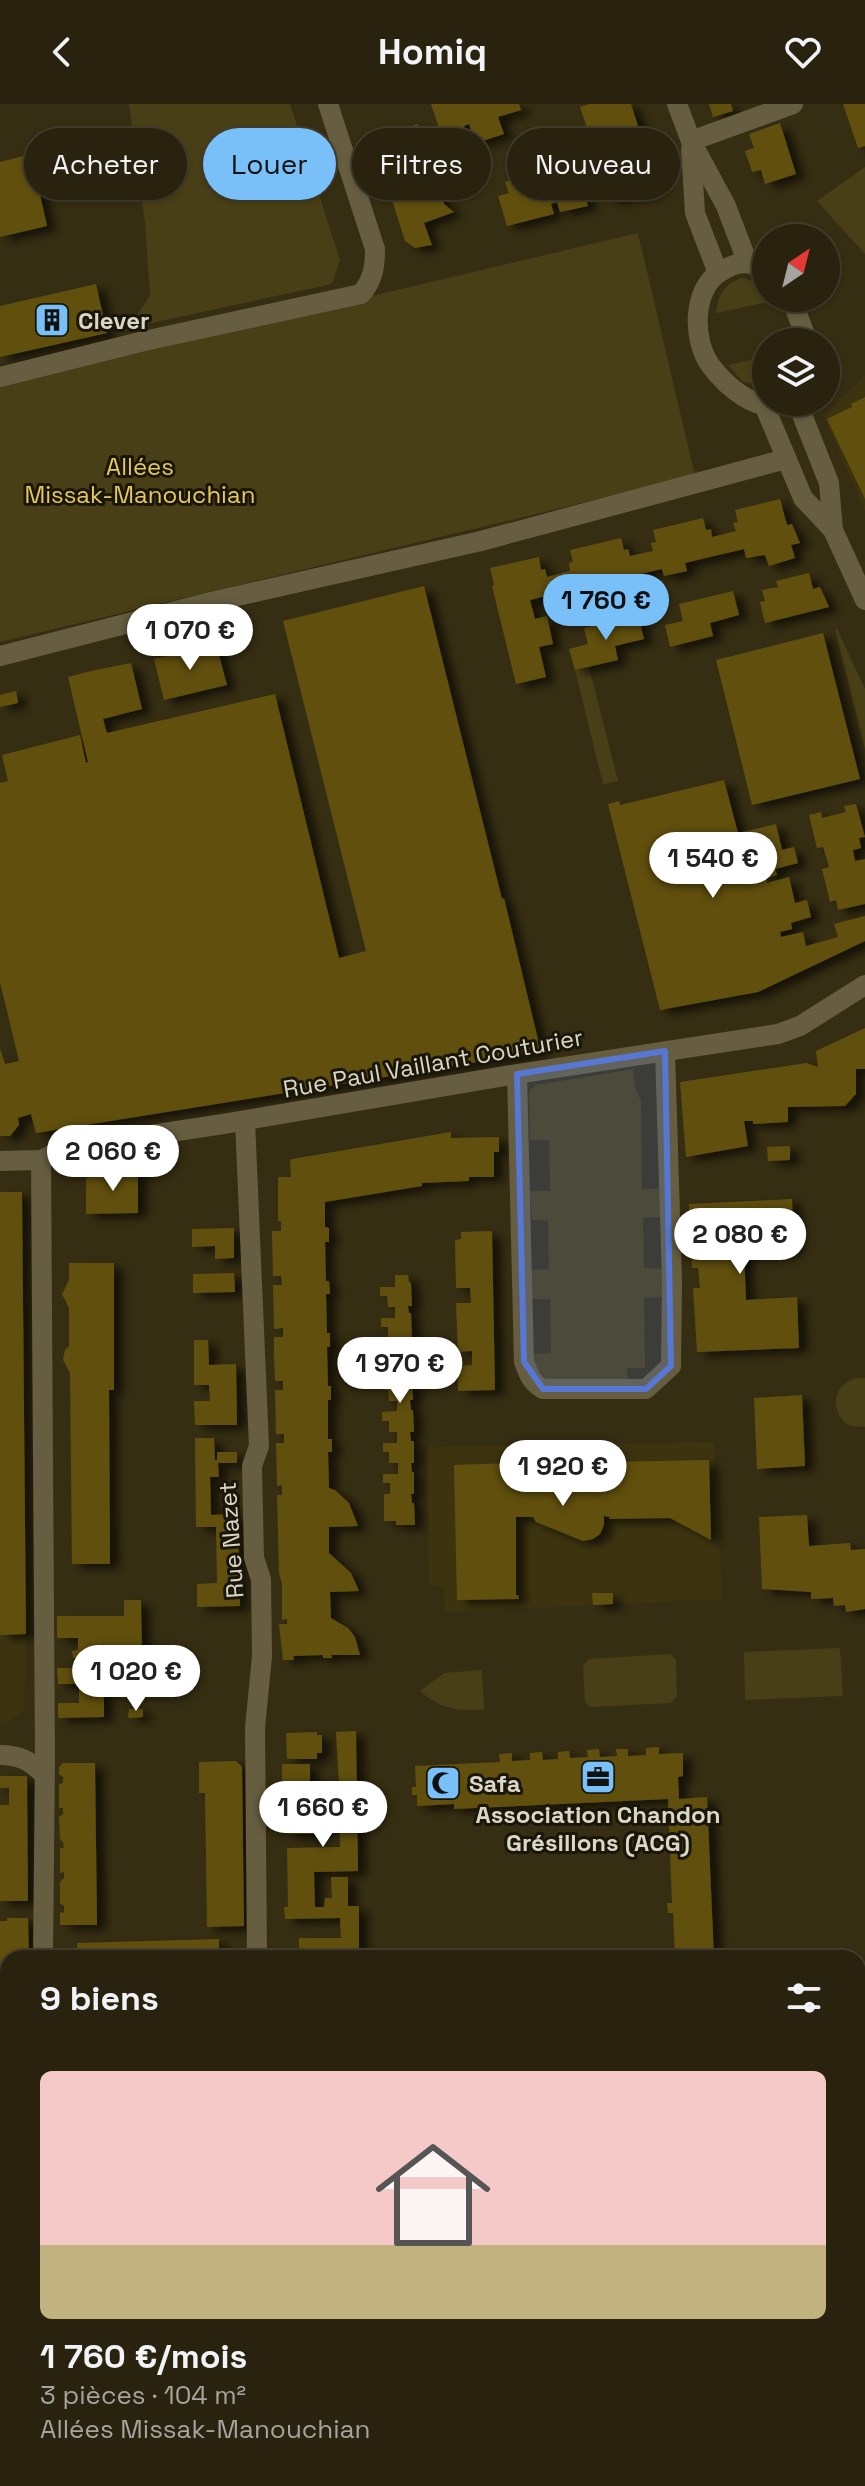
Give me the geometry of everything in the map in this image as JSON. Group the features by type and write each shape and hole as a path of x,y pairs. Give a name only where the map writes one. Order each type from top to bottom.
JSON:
{"street":[{"path":"0,377 144,341 361,294 373,274 375,249 328,104"},
{"path":"677,104 691,141 752,257"},
{"path":"691,141 793,104"},
{"path":"691,141 695,213 718,273"},
{"path":"752,265 732,265 707,283 697,324 711,366 742,395 752,398"},
{"path":"777,416 786,459 803,498 833,530 865,600"},
{"path":"803,416 829,483 833,530"},
{"path":"0,656 211,602 481,541 786,459"},
{"name":"Rue Paul Vaillant Couturier","path":"0,1161 41,1160 66,1148 778,1034 800,1026 865,985"},
{"path":"517,1074 524,1362 529,1378 543,1389 646,1389 671,1366 672,1281 665,1051"},
{"name":"Rue Nazet","path":"245,1121 259,1446 252,1466 254,1558 261,1579 262,1656 255,1728 257,1950"},
{"path":"41,1160 43,1950"},
{"path":"0,1755 14,1755 35,1765 45,1776"}],"highlighted area":[{"path":"665,1051 671,1366 646,1389 543,1389 524,1362 517,1074"}],"shaded area":[{"path":"865,376 865,511 824,416 840,416 840,400"},
{"path":"0,1192 22,1192 24,1710 5,1723 0,1723"},
{"path":"714,1442 722,1599 445,1612 444,1587 429,1585 427,1447"}],"green space":[{"path":"129,104 290,104 298,128 203,128 203,200 321,200 340,260 332,284 128,328 150,296 142,200 187,200 187,128 132,128"},
{"path":"865,167 865,254 840,224 817,201"},
{"name":"Allées Missak-Manouchian","path":"638,233 695,476 0,642 0,384"},
{"path":"742,278 752,281 752,306 716,313 723,291"},
{"path":"752,360 752,384 742,381 728,365"},
{"path":"835,629 865,689 865,749"},
{"path":"589,667 618,781 603,784 575,670"},
{"path":"633,1069 635,1087 641,1101 642,1189 662,1189 662,1217 643,1218 644,1268 663,1269 664,1297 644,1298 645,1368 627,1368 628,1381 550,1383 535,1367 532,1354 551,1353 550,1299 532,1299 531,1270 549,1269 548,1221 532,1220 530,1191 550,1191 549,1140 530,1140 530,1090 536,1085"},
{"path":"856,1378 865,1378 865,1427 844,1422 837,1409 836,1396 839,1391"},
{"path":"840,1648 843,1696 745,1700 744,1652"},
{"path":"670,1654 676,1660 677,1696 671,1703 590,1707 585,1702 583,1666 589,1659"},
{"path":"482,1670 484,1710 450,1708 420,1691 444,1673"}],"building":[{"path":"431,104 519,104 521,110 498,117 504,134 491,138 491,128 470,128 469,124 465,128 439,128"},
{"path":"589,104 631,104 639,128 587,128 580,107"},
{"path":"709,104 731,104 733,111 713,117"},
{"path":"843,104 865,104 865,146 858,148"},
{"path":"780,123 796,174 765,184 761,170 752,172 745,151 754,148 749,134"},
{"path":"24,156 24,200 41,200 47,226 0,237 0,162"},
{"path":"507,194 507,200 586,200 588,206 560,212 557,202 551,204 554,214 507,226 498,196"},
{"path":"392,200 443,200 454,212 424,223 432,245 415,248 405,241"},
{"name":"Clever","path":"96,284 107,333 0,357 0,306"},
{"path":"865,397 865,499 827,419 840,416 840,413 852,407 851,404"},
{"path":"780,499 787,525 792,524 800,543 791,545 795,558 769,566 765,555 746,558 744,549 685,563 687,571 664,576 662,569 602,583 604,591 581,596 579,588 530,600 535,619 547,616 553,644 539,647 546,677 516,684 490,568 539,557 541,570 545,569 547,577 570,571 569,563 573,562 570,550 621,538 624,550 628,549 630,556 653,551 651,543 656,542 653,530 703,518 706,530 711,529 712,537 736,531 733,523 738,522 735,510"},
{"path":"809,573 813,589 820,587 829,607 765,623 760,602 765,601 762,590 778,587 776,581"},
{"path":"424,586 541,1052 36,1133 31,1114 18,1118 19,1125 10,1136 0,1136 0,1049 5,1064 19,1061 0,982 0,783 8,781 2,755 80,735 88,762 68,677 91,671 131,663 142,709 103,719 107,733 275,694 339,958 366,951 283,621"},
{"path":"733,591 739,615 710,623 713,636 670,647 665,625 683,621 679,604"},
{"path":"638,615 644,639 615,646 618,660 575,670 569,649 588,644 584,628"},
{"path":"823,633 860,779 752,805 716,660"},
{"path":"216,644 227,685 164,700 154,659"},
{"path":"16,691 18,703 0,707 0,695"},
{"path":"724,780 738,833 776,824 782,850 794,847 798,863 775,869 777,875 766,878 767,883 789,877 795,903 807,900 811,917 791,923 792,929 780,932 781,937 803,932 806,946 838,937 834,924 865,916 865,941 758,992 660,1010 608,804 619,801 620,805","holes":["758,843 766,878 750,882 741,847"]},
{"path":"856,804 865,837 859,838 861,848 853,850 855,861 865,859 865,904 838,910 836,900 830,902 822,869 829,867 823,847 817,848 809,815 821,812 822,818 846,812 844,806"},
{"path":"865,1028 865,1069 856,1069 856,1094 845,1106 788,1107 788,1122 753,1124 753,1121 744,1121 748,1146 686,1157 680,1082 806,1063 818,1067 816,1051"},
{"path":"451,1132 451,1138 499,1137 499,1152 494,1152 494,1177 422,1183 422,1186 325,1202 325,1227 329,1228 329,1242 325,1242 326,1281 329,1281 330,1294 326,1294 327,1333 330,1333 330,1347 327,1347 328,1386 331,1386 328,1439 332,1439 332,1452 328,1452 329,1488 349,1503 358,1526 329,1527 329,1553 351,1573 359,1591 330,1592 331,1618 348,1628 355,1637 360,1655 331,1655 332,1658 323,1658 323,1655 293,1656 294,1660 283,1660 279,1624 287,1624 287,1619 282,1620 279,1573 277,1495 282,1495 282,1485 277,1486 276,1443 284,1443 284,1434 276,1434 275,1390 283,1390 283,1381 275,1381 274,1337 283,1337 283,1328 274,1329 273,1285 282,1285 281,1276 273,1276 272,1231 281,1231 281,1221 278,1221 278,1177 291,1177 292,1159"},
{"path":"790,1146 790,1160 768,1161 767,1147"},
{"path":"138,1168 138,1213 86,1214 86,1178"},
{"path":"0,1192 22,1192 26,1634 0,1635"},
{"path":"792,1199 794,1249 744,1251 746,1300 797,1297 799,1348 697,1352 693,1288 700,1288 698,1268 692,1268 689,1204"},
{"path":"234,1228 234,1258 215,1259 215,1246 192,1247 192,1229"},
{"path":"492,1231 495,1390 458,1391 458,1366 472,1365 472,1351 458,1352 456,1303 471,1303 470,1288 456,1288 455,1240 461,1239 461,1232"},
{"path":"69,1263 114,1263 114,1390 109,1390 110,1564 72,1564 70,1373 63,1360 69,1346 69,1308 62,1294 69,1280"},
{"path":"234,1273 235,1292 193,1293 193,1274"},
{"path":"395,1275 408,1275 411,1283 412,1306 408,1306 412,1338 408,1338 409,1345 412,1345 412,1369 409,1369 413,1400 410,1400 414,1432 410,1432 411,1441 414,1441 414,1463 411,1463 414,1494 411,1494 415,1525 396,1525 396,1521 384,1521 384,1494 390,1494 390,1483 383,1483 383,1474 398,1474 398,1463 389,1463 389,1452 383,1452 383,1443 397,1443 397,1432 389,1432 389,1421 382,1421 382,1412 397,1411 397,1401 389,1401 388,1390 381,1389 382,1381 396,1381 396,1370 388,1370 388,1359 381,1359 382,1349 396,1349 396,1338 388,1338 388,1327 381,1327 381,1318 395,1318 395,1307 388,1307 387,1296 380,1296 380,1287 395,1287"},
{"path":"194,1340 208,1340 209,1365 236,1364 237,1425 195,1425 194,1401 210,1401 209,1385 194,1385"},
{"path":"802,1395 805,1466 757,1469 754,1398"},
{"path":"195,1438 214,1438 215,1460 217,1452 237,1452 237,1463 218,1463 219,1477 210,1477 211,1515 238,1514 240,1606 197,1607 197,1584 217,1583 216,1527 196,1527"},
{"path":"592,1451 608,1451 608,1462 709,1460 711,1540 670,1518 609,1519 604,1516 600,1534 583,1541 536,1522 533,1517 516,1517 516,1595 519,1599 457,1600 454,1465 515,1463 515,1453 531,1452 531,1456 541,1455 541,1458 592,1463"},
{"path":"807,1515 809,1546 850,1543 851,1550 865,1549 865,1609 846,1612 845,1605 834,1606 833,1598 811,1599 811,1592 762,1589 759,1517"},
{"path":"592,1593 613,1593 613,1604 593,1605"},
{"path":"124,1600 141,1600 142,1652 115,1652 115,1669 78,1670 79,1684 58,1684 57,1668 78,1668 78,1658 73,1658 72,1651 78,1650 78,1638 57,1638 57,1616 124,1616"},
{"path":"79,1684 104,1684 104,1717 58,1718 58,1703 79,1703"},
{"path":"129,1709 143,1709 143,1717 128,1718"},
{"path":"356,1731 358,1871 314,1872 315,1907 324,1907 325,1898 332,1898 331,1877 348,1877 348,1906 359,1906 359,1949 299,1950 299,1938 341,1938 340,1918 285,1919 284,1907 288,1907 287,1848 340,1847 339,1790 330,1790 330,1826 315,1834 287,1834 282,1764 310,1764 310,1790 328,1790 328,1784 339,1784 336,1732"},
{"path":"317,1732 317,1735 322,1735 322,1753 317,1753 317,1759 287,1759 286,1733"},
{"path":"659,1747 659,1754 683,1753 683,1776 678,1777 679,1799 707,1797 714,1950 675,1950 673,1913 668,1913 667,1903 672,1903 668,1799 454,1809 454,1804 417,1806 417,1795 412,1795 412,1787 416,1787 415,1766 500,1762 499,1754 512,1753 512,1761 530,1760 530,1753 542,1752 543,1760 558,1759 558,1752 569,1751 570,1758 588,1757 587,1750 599,1749 600,1757 617,1756 616,1749 628,1749 628,1756 646,1755 646,1748"},
{"path":"236,1761 242,1767 244,1926 207,1927 205,1793 199,1793 199,1762"},
{"path":"63,1763 95,1763 97,1925 60,1925 60,1912 64,1913 64,1906 60,1903 60,1882 64,1872 60,1873 60,1848 64,1848 60,1839 59,1817 63,1814 63,1808 59,1808 59,1784 63,1783 63,1777 59,1774 59,1767"},
{"path":"0,1776 27,1776 28,1901 0,1901 0,1805 9,1805 9,1788 0,1788"},
{"path":"7,1918 28,1918 29,1950 0,1950 0,1921 7,1921"},
{"path":"219,1939 219,1950 77,1950 77,1943"}],"place":[{"name":"Clever","path":"52,320"},
{"name":"Association Chandon Grésillons (ACG)","path":"598,1777"},
{"name":"Safa","path":"443,1783"}]}
